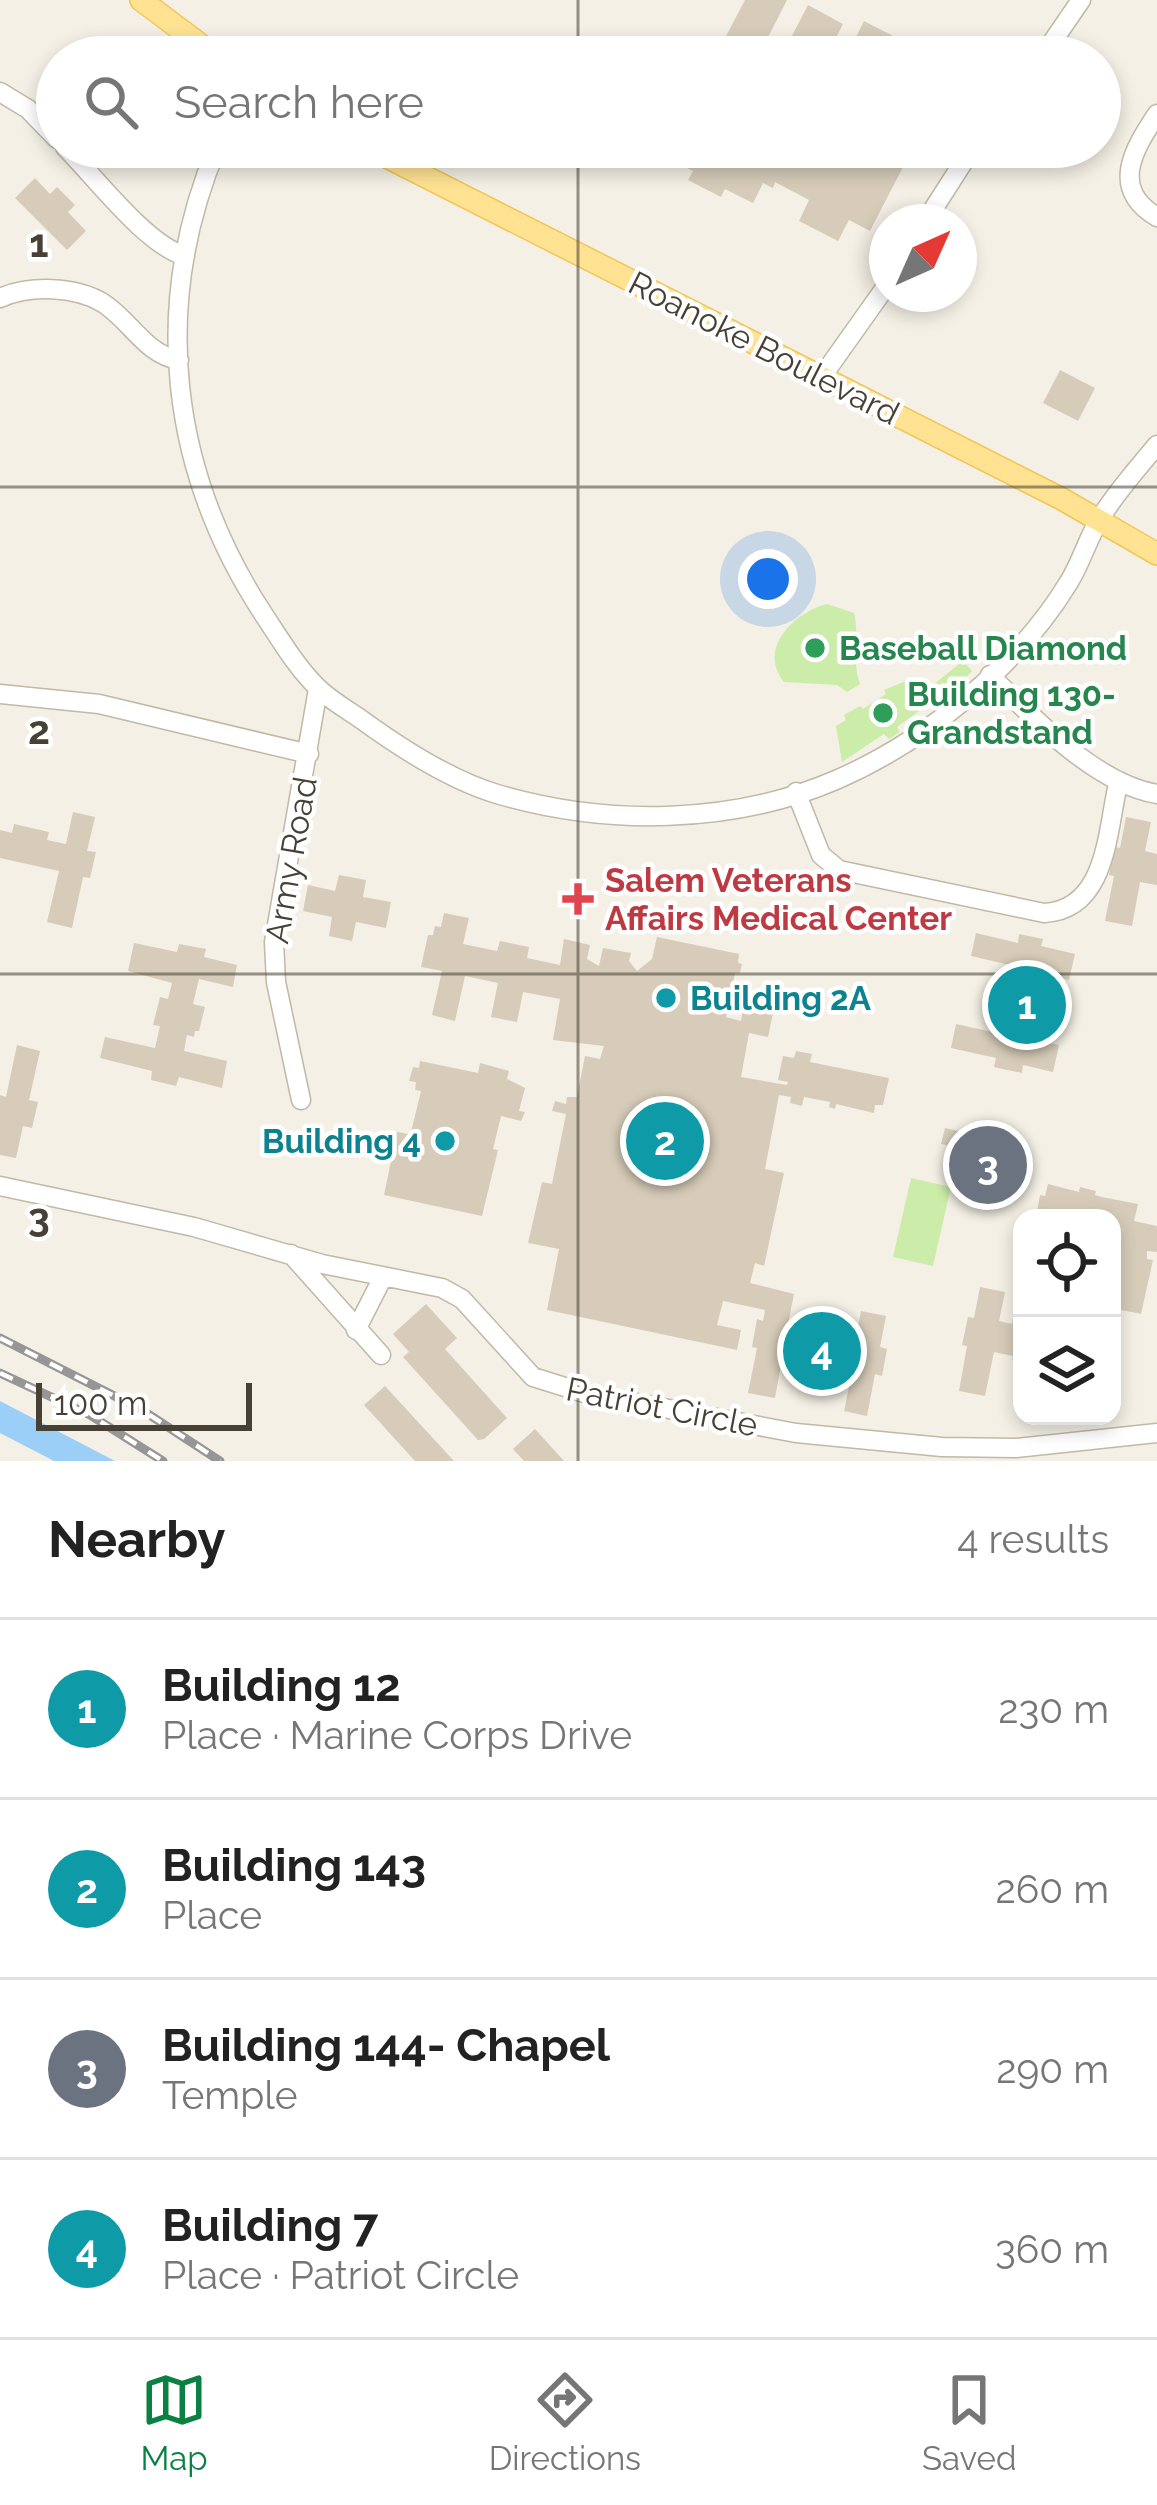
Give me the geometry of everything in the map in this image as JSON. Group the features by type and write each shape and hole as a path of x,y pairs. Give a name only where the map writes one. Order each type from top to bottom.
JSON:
{"main road":[{"path":"141,0 189,36"},
{"name":"Roanoke Boulevard","path":"408,168 1099,520 1157,554"}],"street":[{"path":"1056,36 1081,0"},
{"path":"0,92 36,117"},
{"path":"1157,114 1135,147 1129,170 1135,195 1157,217"},
{"path":"86,168 159,242 185,256"},
{"path":"211,168 185,256 179,360 183,428 218,537 281,641 318,689 393,742 495,793 597,814 639,817 756,804 836,780 901,745 990,675 1030,635 1069,582 1099,520 1157,445"},
{"path":"937,204 960,168"},
{"path":"0,298 34,289 87,297 103,303 162,357 179,360"},
{"path":"821,378 869,310"},
{"path":"990,675 1024,709 1118,784 1157,794"},
{"name":"Army Road","path":"301,1100 274,962 282,888 318,689"},
{"path":"0,694 100,704 309,754"},
{"path":"796,792 821,855 839,870 1058,912 1081,901 1095,882 1118,784"},
{"name":"Patriot Circle","path":"0,1186 194,1227 452,1292 527,1372 544,1383 701,1417 796,1433 942,1447 1016,1448 1157,1432"},
{"path":"291,1253 381,1355"},
{"path":"356,1330 383,1276"}],"green space":[{"name":"Baseball Diamond","path":"827,604 854,613 860,684 847,692 837,685 784,682 777,670 777,645 783,634 803,615"},
{"name":"Building 130- Grandstand","path":"963,661 972,671 966,677 897,727 900,732 889,739 884,734 842,762 836,726 846,720 844,715 860,706 863,709 886,694 884,690 908,680 930,692"},
{"path":"911,1178 951,1187 933,1266 893,1257"}],"water":[{"path":"0,1401 115,1461 54,1461 0,1433"}],"building":[{"path":"745,0 787,0 769,36 726,36"},
{"path":"808,5 843,24 837,36 792,36"},
{"path":"864,21 893,36 856,36"},
{"path":"687,168 902,168 884,204 869,204 869,230 849,220 838,241 799,221 809,200 775,182 773,188 763,183 753,203 725,189 721,197 688,180 693,171"},
{"path":"35,178 50,194 57,187 75,205 68,212 86,231 67,250 15,198"},
{"path":"1060,370 1095,388 1078,421 1043,403"},
{"path":"73,812 95,817 87,851 96,852 90,878 83,877 72,928 47,922 59,871 0,858 0,830 12,833 14,824 49,832 47,840 66,844"},
{"path":"1126,817 1151,822 1145,851 1157,854 1157,885 1140,882 1132,926 1105,921 1114,847 1120,848"},
{"path":"339,875 366,880 363,897 391,902 386,928 356,922 352,941 329,936 332,917 303,911 308,885 335,891"},
{"path":"444,913 469,918 463,944 497,951 500,941 529,947 527,958 560,965 564,939 590,945 587,959 599,966 603,948 631,953 629,961 637,971 652,959 657,937 739,954 742,964 740,973 735,973 726,1017 741,1021 744,1002 774,1008 768,1037 749,1033 741,1077 787,1085 778,1080 783,1056 794,1058 796,1051 812,1054 810,1062 889,1078 883,1105 875,1105 874,1113 836,1104 835,1109 829,1107 830,1102 804,1097 802,1106 779,1095 765,1169 784,1173 764,1266 755,1263 750,1283 794,1294 788,1324 801,1326 803,1320 837,1327 836,1335 856,1339 861,1311 886,1316 880,1347 887,1349 882,1376 875,1374 867,1416 844,1411 853,1367 831,1363 830,1368 783,1354 775,1398 748,1393 757,1319 763,1321 765,1310 723,1301 717,1325 741,1330 737,1350 547,1310 559,1249 528,1243 542,1182 552,1184 566,1114 552,1111 555,1101 566,1104 567,1097 577,1097 585,1056 600,1059 604,1046 553,1040 560,999 523,992 517,1022 491,1017 498,983 465,976 455,1021 432,1015 442,971 421,967 428,935 433,935 435,926 441,927"},
{"path":"976,933 1018,943 1019,934 1043,939 1041,946 1075,954 1069,980 1041,973 1037,993 1062,998 1057,1024 1031,1018 1026,1038 1059,1045 1053,1072 1023,1065 1022,1073 994,1067 996,1058 951,1048 956,1024 997,1033 1001,1014 992,1012 1000,977 1007,979 1010,965 971,956"},
{"path":"134,943 177,952 179,944 206,949 204,957 237,965 233,987 199,979 193,1004 205,1007 199,1031 194,1037 187,1035 184,1051 227,1061 222,1088 179,1077 176,1086 151,1080 152,1071 100,1058 105,1037 155,1048 160,1026 153,1025 160,997 168,999 172,983 128,971"},
{"path":"17,1045 40,1051 29,1100 38,1102 32,1128 23,1126 16,1158 0,1155 0,1095 6,1097"},
{"name":"Building 4","path":"420,1061 478,1073 480,1063 509,1071 507,1079 525,1088 521,1121 501,1116 482,1216 384,1195 397,1132 409,1134 412,1128 421,1091 415,1090 416,1082 409,1081"},
{"path":"945,1128 967,1133 963,1149 941,1144"},
{"path":"976,1135 1008,1142 1001,1198 993,1196 992,1201 970,1196 972,1190 963,1188 965,1177 971,1178"},
{"path":"1048,1184 1096,1191 1095,1195 1138,1204 1134,1221 1157,1226 1157,1252 1147,1251 1147,1259 1153,1260 1141,1314 1121,1310 1121,1209 1038,1209 1040,1195 1045,1196"},
{"path":"980,1287 1005,1292 999,1321 1012,1324 1013,1318 1013,1356 994,1352 985,1396 959,1391 967,1346 962,1345 968,1317 974,1318"},
{"path":"426,1304 457,1338 445,1349 507,1418 484,1439 478,1440 403,1357 409,1352 393,1334"},
{"path":"385,1386 454,1461 415,1461 364,1405"},
{"path":"535,1429 564,1461 524,1461 513,1449"}],"railway":[{"path":"0,1338 142,1410 220,1461"},
{"path":"0,1373 90,1415 163,1461"}],"place":[{"name":"Baseball Diamond","path":"815,648"},
{"name":"Building 130- Grandstand","path":"883,713"},
{"name":"Salem Veterans Affairs Medical Center","path":"578,899"},
{"name":"Building 2A","path":"666,998"},
{"name":"Building 12","path":"1027,1005"},
{"name":"Building 4","path":"445,1141"},
{"name":"Building 143","path":"665,1141"},
{"name":"Building 144- Chapel","path":"988,1165"},
{"name":"Building 7","path":"822,1351"}]}
